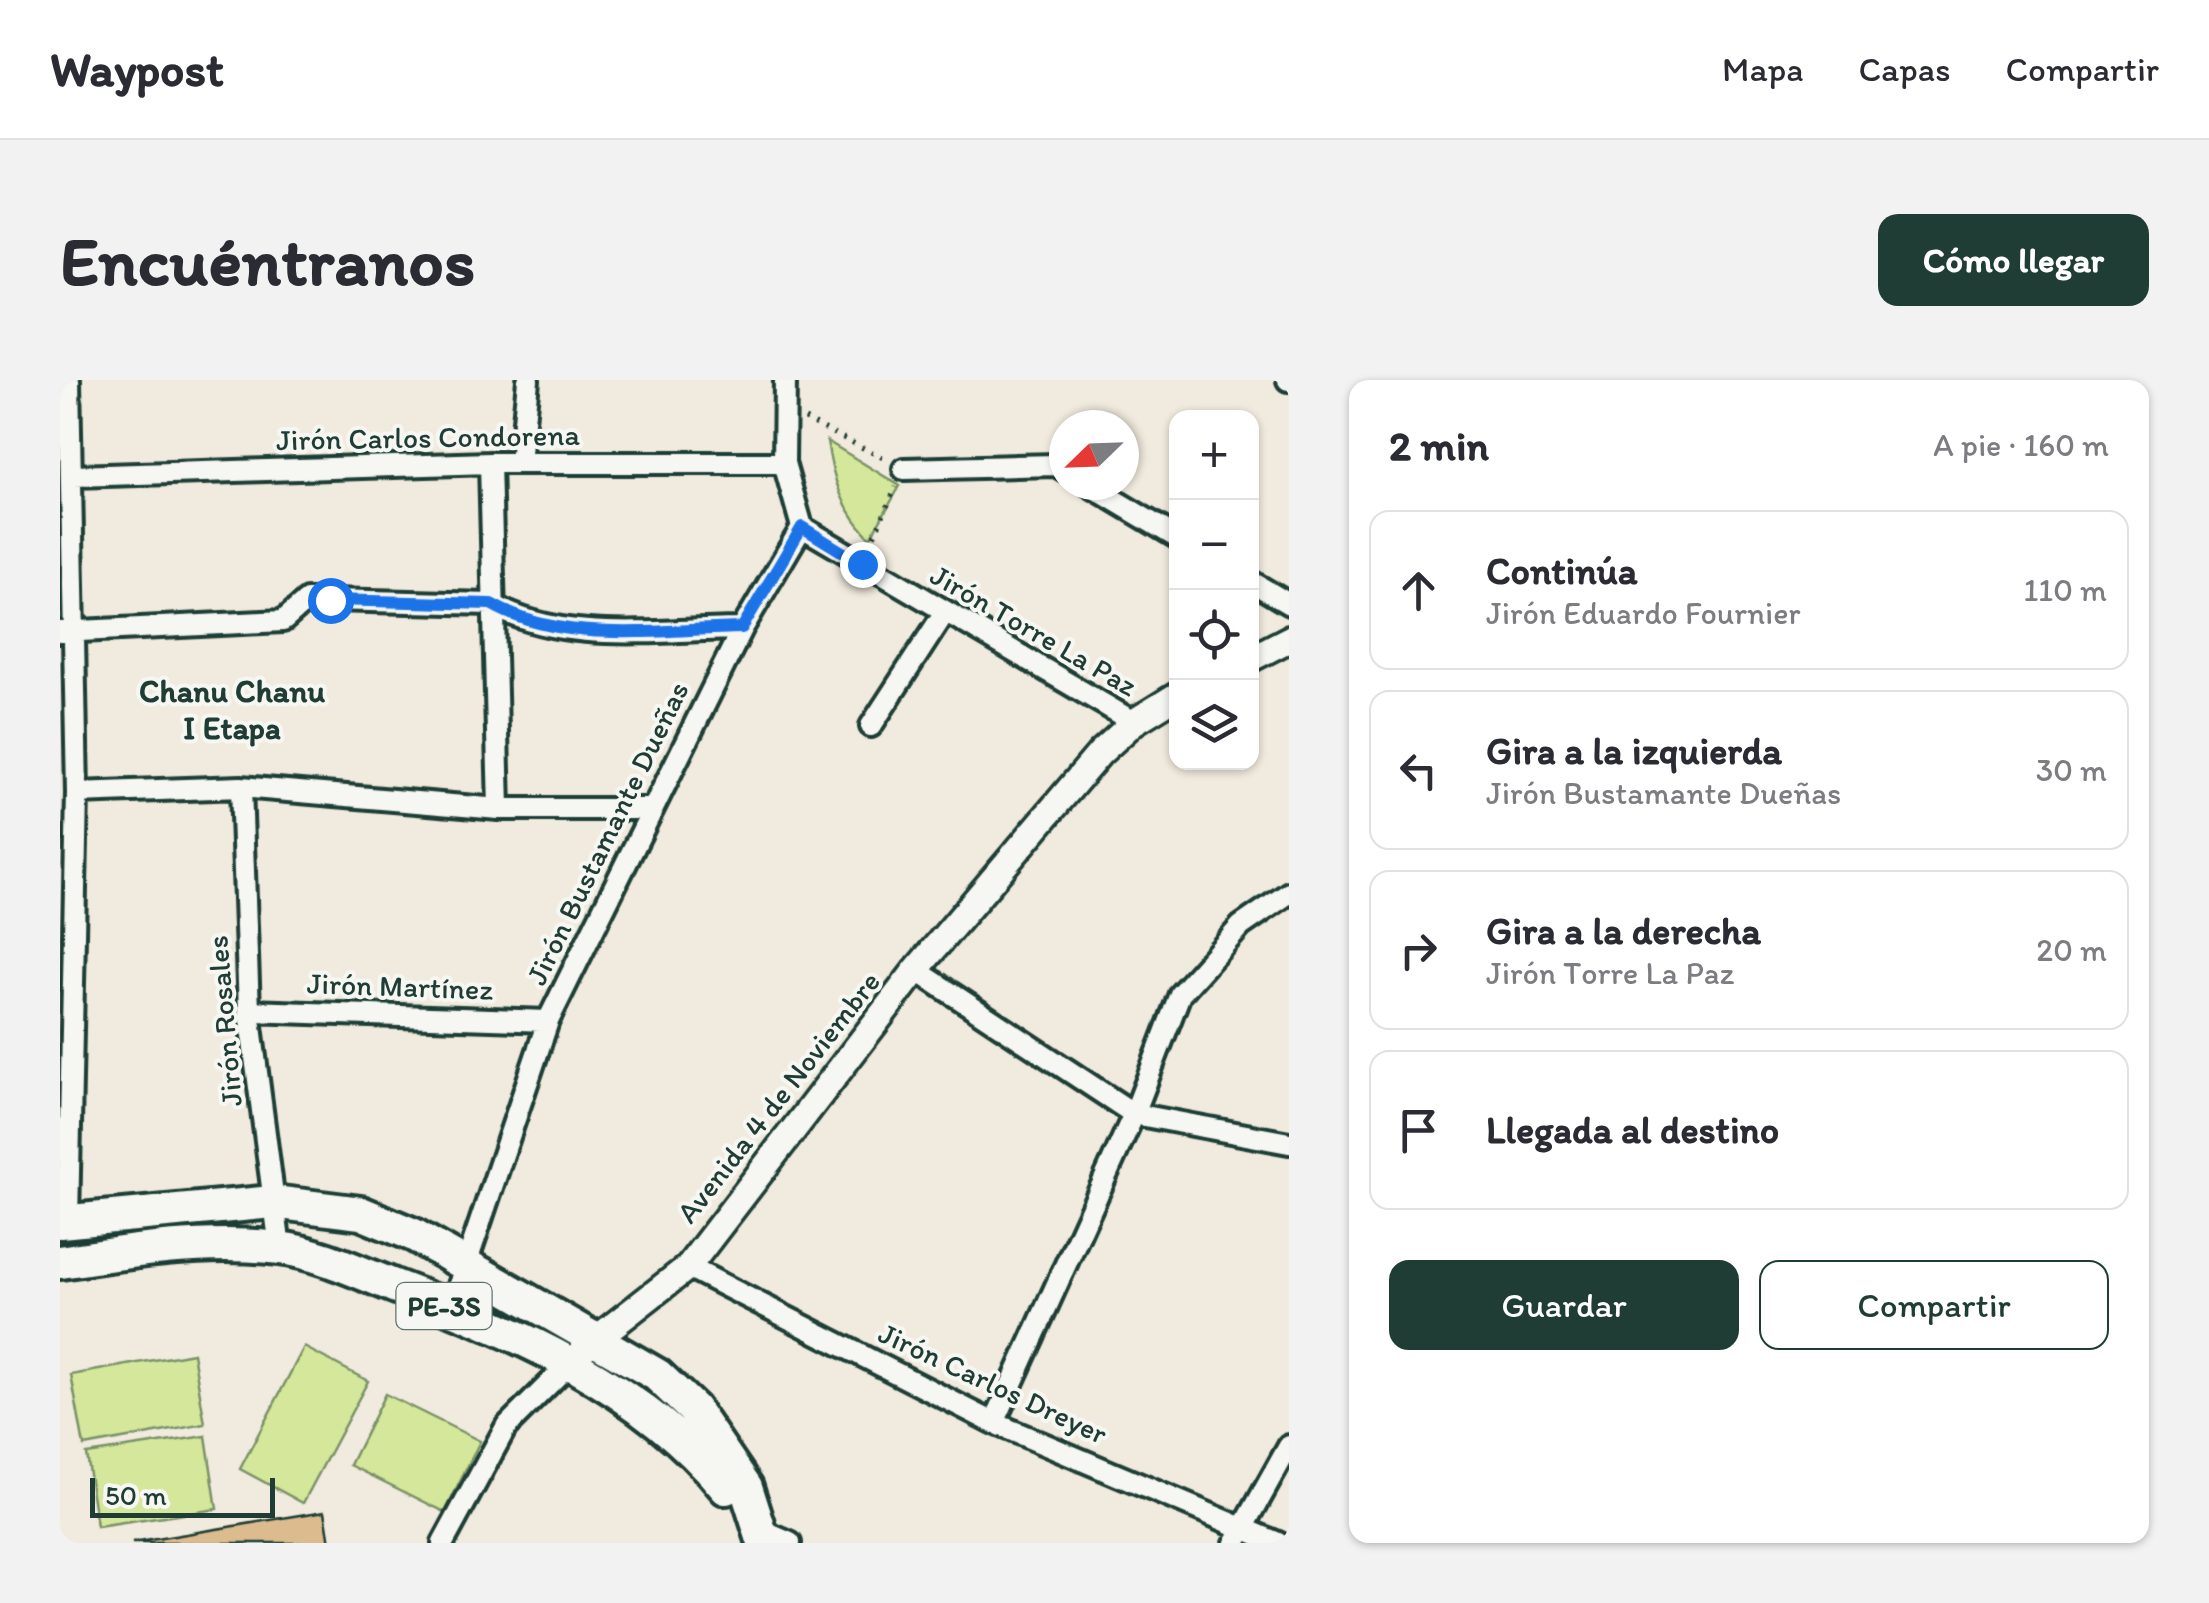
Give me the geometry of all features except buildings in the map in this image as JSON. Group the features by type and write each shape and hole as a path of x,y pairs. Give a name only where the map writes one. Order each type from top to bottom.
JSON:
{"highway":[{"name":"PE-3S","path":"64,1221 274,1202 361,1213 464,1263 657,1375 694,1409 746,1487 772,1539"},
{"name":"PE-3S","path":"60,1262 227,1244 312,1254 571,1362 632,1400 704,1461 772,1539"}],"street":[{"path":"64,1221 68,852 77,792 68,632 74,476 69,380"},
{"path":"520,464 528,380"},
{"path":"784,380 784,463 802,527"},
{"path":"490,463 499,808"},
{"name":"Jirón Carlos Condorena","path":"74,476 490,463 784,463"},
{"path":"904,469 1049,465"},
{"path":"1115,500 1169,533"},
{"name":"Jirón Torre La Paz","path":"802,527 1134,722"},
{"name":"Jirón Bustamante Dueñas","path":"451,1310 548,1021 742,628 802,527"},
{"path":"1259,586 1289,604"},
{"path":"68,632 283,620 307,600 491,604 514,617 584,630 742,628"},
{"path":"872,726 945,612"},
{"path":"1259,654 1289,639"},
{"name":"Avenida 4 de Noviembre","path":"443,1543 506,1427 594,1337 688,1267 916,970 1100,753 1134,722 1169,700"},
{"path":"77,792 241,788 499,808 650,810"},
{"name":"Jirón Rosales","path":"241,788 249,1011 280,1248"},
{"path":"994,1423 1134,1114 1180,994 1241,926 1289,892"},
{"path":"916,970 1134,1114 1289,1143"},
{"name":"Jirón Martínez","path":"249,1011 548,1021"},
{"name":"Jirón Carlos Dreyer","path":"688,1267 994,1423 1239,1535 1278,1543"},
{"path":"1239,1535 1289,1446"}],"path":[{"path":"785,409 904,469 862,564"}],"green space":[{"path":"827,441 900,486 870,538 840,493"},
{"path":"304,1347 368,1381 303,1503 240,1469"},
{"path":"193,1353 205,1424 84,1446 71,1375"},
{"path":"385,1394 480,1441 445,1512 350,1465"},
{"path":"206,1436 217,1509 97,1527 86,1454"}],"district":[{"name":"Chanu Chanu I Etapa","path":"232,710"}],"route":[{"path":"330,600 491,604 514,617 584,630 742,628 802,527 862,564"}]}
